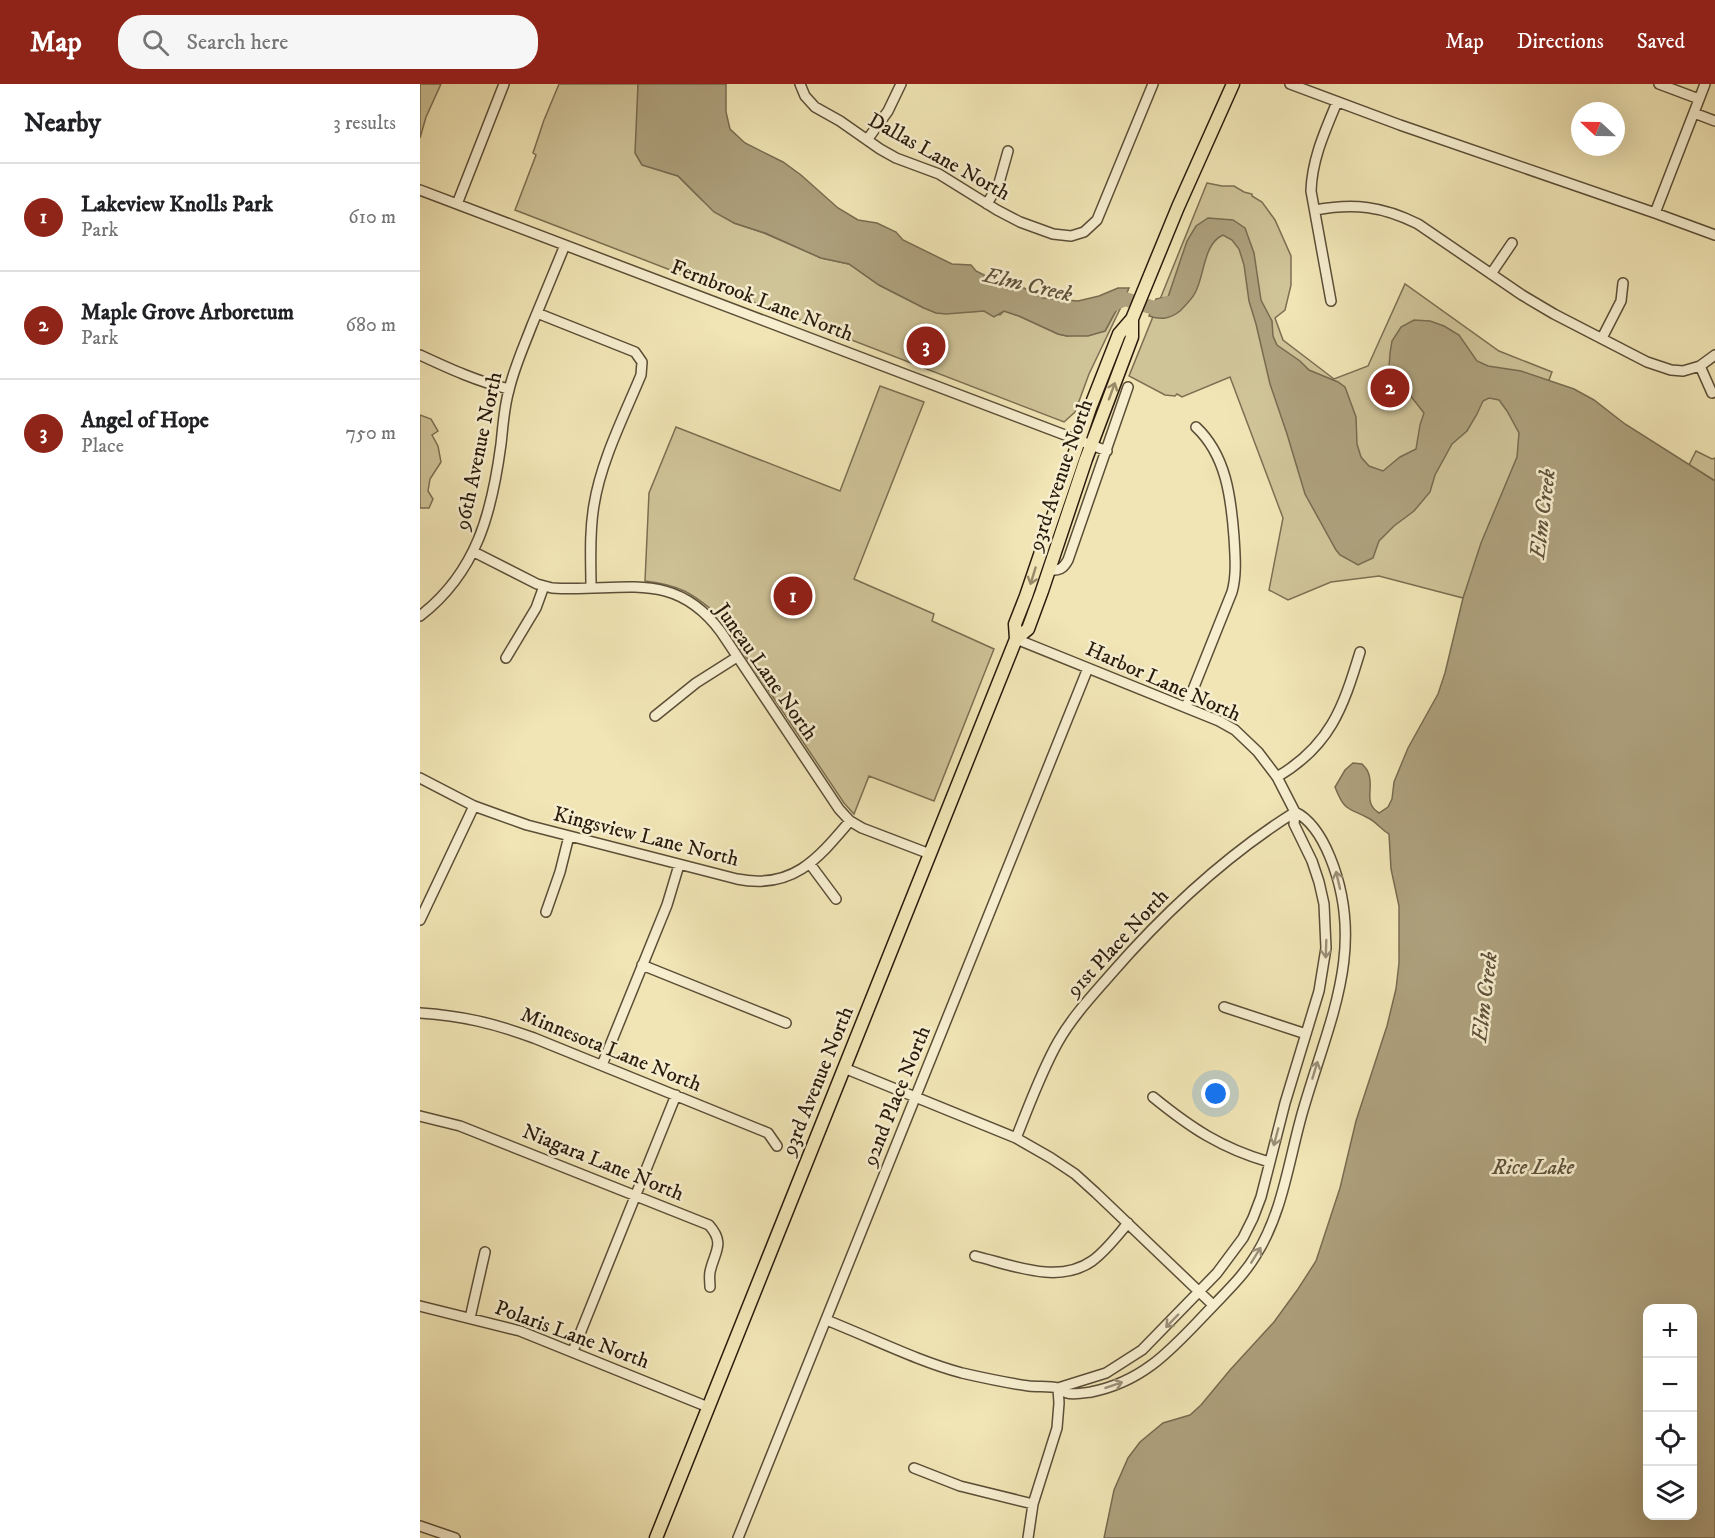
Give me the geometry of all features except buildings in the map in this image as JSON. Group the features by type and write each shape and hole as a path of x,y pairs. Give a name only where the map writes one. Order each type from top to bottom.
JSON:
{"main road":[{"name":"93rd Avenue North","path":"657,1538 1016,639 1015,624 1078,441 1119,334 1132,319 1178,207 1233,84"},
{"name":"93rd Avenue North","path":"1016,639 1028,629 1091,446 1132,337 1132,319"}],"street":[{"path":"457,204 504,84"},
{"path":"867,140 888,111 901,84"},
{"name":"Dallas Lane North","path":"801,87 809,102 815,107 896,158 939,174 1009,216 1053,234 1071,236 1084,232 1097,220 1153,84"},
{"path":"1290,84 1400,125 1715,235"},
{"path":"1659,84 1700,99"},
{"path":"1655,213 1706,84"},
{"path":"1331,302 1311,191 1312,173 1337,102"},
{"path":"1694,113 1715,121"},
{"path":"987,204 999,183 1008,151"},
{"name":"Fernbrook Lane North","path":"420,190 1107,452"},
{"path":"1315,210 1356,206 1395,213 1418,224 1541,306 1658,367 1683,370 1700,366 1715,355"},
{"path":"1491,274 1512,243"},
{"name":"96th Avenue North","path":"420,616 453,585 474,552 480,537 490,504 509,389 565,245"},
{"path":"1602,338 1621,301 1623,283"},
{"path":"537,313 635,352 642,362 641,375 606,462 594,505 591,528 591,588"},
{"path":"420,355 473,378 509,389"},
{"path":"1700,366 1712,393"},
{"path":"1049,570 1060,570 1068,560 1128,387"},
{"path":"1186,707 1233,592 1235,579 1233,531 1227,483 1211,444 1196,427"},
{"name":"Juneau Lane North","path":"474,552 544,586 561,589 650,587 672,592 685,598 711,619 839,809 850,821 862,828 930,854"},
{"path":"506,658 532,615 544,586"},
{"name":"Harbor Lane North","path":"1016,639 1186,707 1235,730 1258,752 1277,777 1295,812"},
{"path":"1277,777 1306,757 1329,730 1345,699 1360,652"},
{"path":"655,716 696,683 737,657"},
{"name":"92nd Place North","path":"738,1538 1088,668"},
{"name":"Kingsview Lane North","path":"420,778 474,806 527,825 679,865 755,882 785,878 810,864 826,850 850,821"},
{"path":"420,920 474,806"},
{"path":"826,1320 960,1372 1031,1386 1058,1388 1106,1373 1124,1363 1142,1350 1199,1292 1231,1257 1243,1239 1257,1208 1285,1103 1322,981 1326,928 1324,904 1312,861 1294,824 1295,812 1304,816 1322,840 1336,871 1346,928 1345,962 1341,984 1303,1109 1273,1223 1249,1266 1172,1349 1140,1374 1118,1385 1089,1392 1068,1394 1058,1388"},
{"name":"91st Place North","path":"1016,1138 1057,1044 1084,1004 1166,915 1248,843 1295,812"},
{"path":"546,912 569,836"},
{"path":"810,864 836,899"},
{"path":"602,1065 667,905 679,865"},
{"path":"642,965 786,1023"},
{"path":"1224,1007 1306,1034"},
{"name":"Minnesota Lane North","path":"420,1013 474,1019 503,1026 768,1133 777,1146"},
{"path":"844,1068 1016,1138 1041,1151 1075,1174 1213,1305"},
{"path":"573,1351 676,1095"},
{"path":"1153,1097 1180,1119 1221,1144 1269,1162"},
{"path":"1285,1103 1303,1109"},
{"name":"Niagara Lane North","path":"420,1116 460,1126 709,1225 718,1238 717,1254 710,1273 710,1287"},
{"path":"975,1256 1038,1271 1066,1272 1092,1261 1128,1223"},
{"path":"470,1318 485,1252"},
{"name":"Polaris Lane North","path":"420,1306 520,1331 708,1407"},
{"path":"1028,1538 1033,1504 1057,1428 1058,1388"},
{"path":"914,1468 960,1486 1033,1504"},
{"path":"420,1526 455,1538"}],"shaded area":[{"path":"420,84 441,84 426,117 420,138"},
{"path":"559,84 638,84 638,98 662,171 678,176 702,200 734,223 764,233 821,258 849,264 879,285 924,308 937,313 984,311 1000,315 1004,311 1067,336 1105,331 1117,309 1120,309 1089,374 1075,412 1064,422 515,210 536,155 533,153 544,120"},
{"path":"1207,183 1234,186 1252,194 1262,202 1275,220 1291,256 1291,285 1285,310 1275,318 1283,340 1334,379 1368,366 1405,284 1499,351 1552,372 1500,510 1463,598 1379,576 1331,582 1288,600 1269,590 1283,518 1230,377 1182,397 1177,394 1175,396 1165,395 1129,376"},
{"path":"880,386 924,402 854,579 934,614 932,621 994,649 934,801 869,776 854,814 844,803 718,615 685,591 645,581 649,493 676,427 840,491"},
{"path":"420,415 431,419 438,431 432,435 438,446 441,462 430,479 428,491 433,499 429,508 420,508"},
{"path":"1696,451 1712,459 1715,458 1715,481 1689,465"}],"water":[{"path":"638,84 726,84 726,112 730,129 745,143 783,162 838,208 858,220 877,223 896,232 903,240 952,264 971,265 976,271 1004,285 1024,288 1043,298 1078,301 1118,288 1129,288 1120,309 1117,309 1105,331 1088,336 1058,334 1004,311 994,317 984,311 936,313 879,285 849,264 821,258 765,233 734,223 714,212 678,176 642,165 635,153"},
{"name":"Rice Lake","path":"1208,218 1233,220 1245,228 1254,253 1261,300 1272,321 1273,336 1277,345 1309,370 1345,387 1356,417 1357,444 1361,457 1369,466 1383,471 1400,457 1416,449 1424,413 1394,378 1389,367 1392,341 1401,327 1414,320 1430,321 1459,335 1477,361 1488,366 1521,371 1574,389 1715,481 1715,1538 1104,1538 1114,1490 1128,1458 1140,1442 1163,1423 1190,1415 1201,1405 1274,1322 1316,1261 1340,1188 1356,1121 1387,1026 1396,989 1399,963 1399,906 1391,869 1389,834 1373,821 1345,805 1335,787 1345,770 1353,763 1362,764 1370,778 1370,799 1374,809 1379,813 1388,807 1392,799 1394,782 1408,748 1438,694 1463,598 1481,543 1517,457 1519,433 1499,400 1489,398 1483,401 1467,431 1452,444 1435,475 1430,492 1414,511 1379,541 1373,558 1358,565 1340,555 1305,494 1270,384 1249,301 1244,265 1239,249 1232,240 1223,235 1216,239 1208,253 1195,293 1180,311 1165,318 1149,316 1156,299 1168,297 1187,241 1196,226"}],"waterway":[{"name":"Elm Creek","path":"1108,307 1125,299 1154,308 1169,303"}],"place":[{"name":"Angel of Hope","path":"926,346"},
{"name":"Maple Grove Arboretum","path":"1390,388"},
{"name":"Lakeview Knolls Park","path":"793,596"}]}
